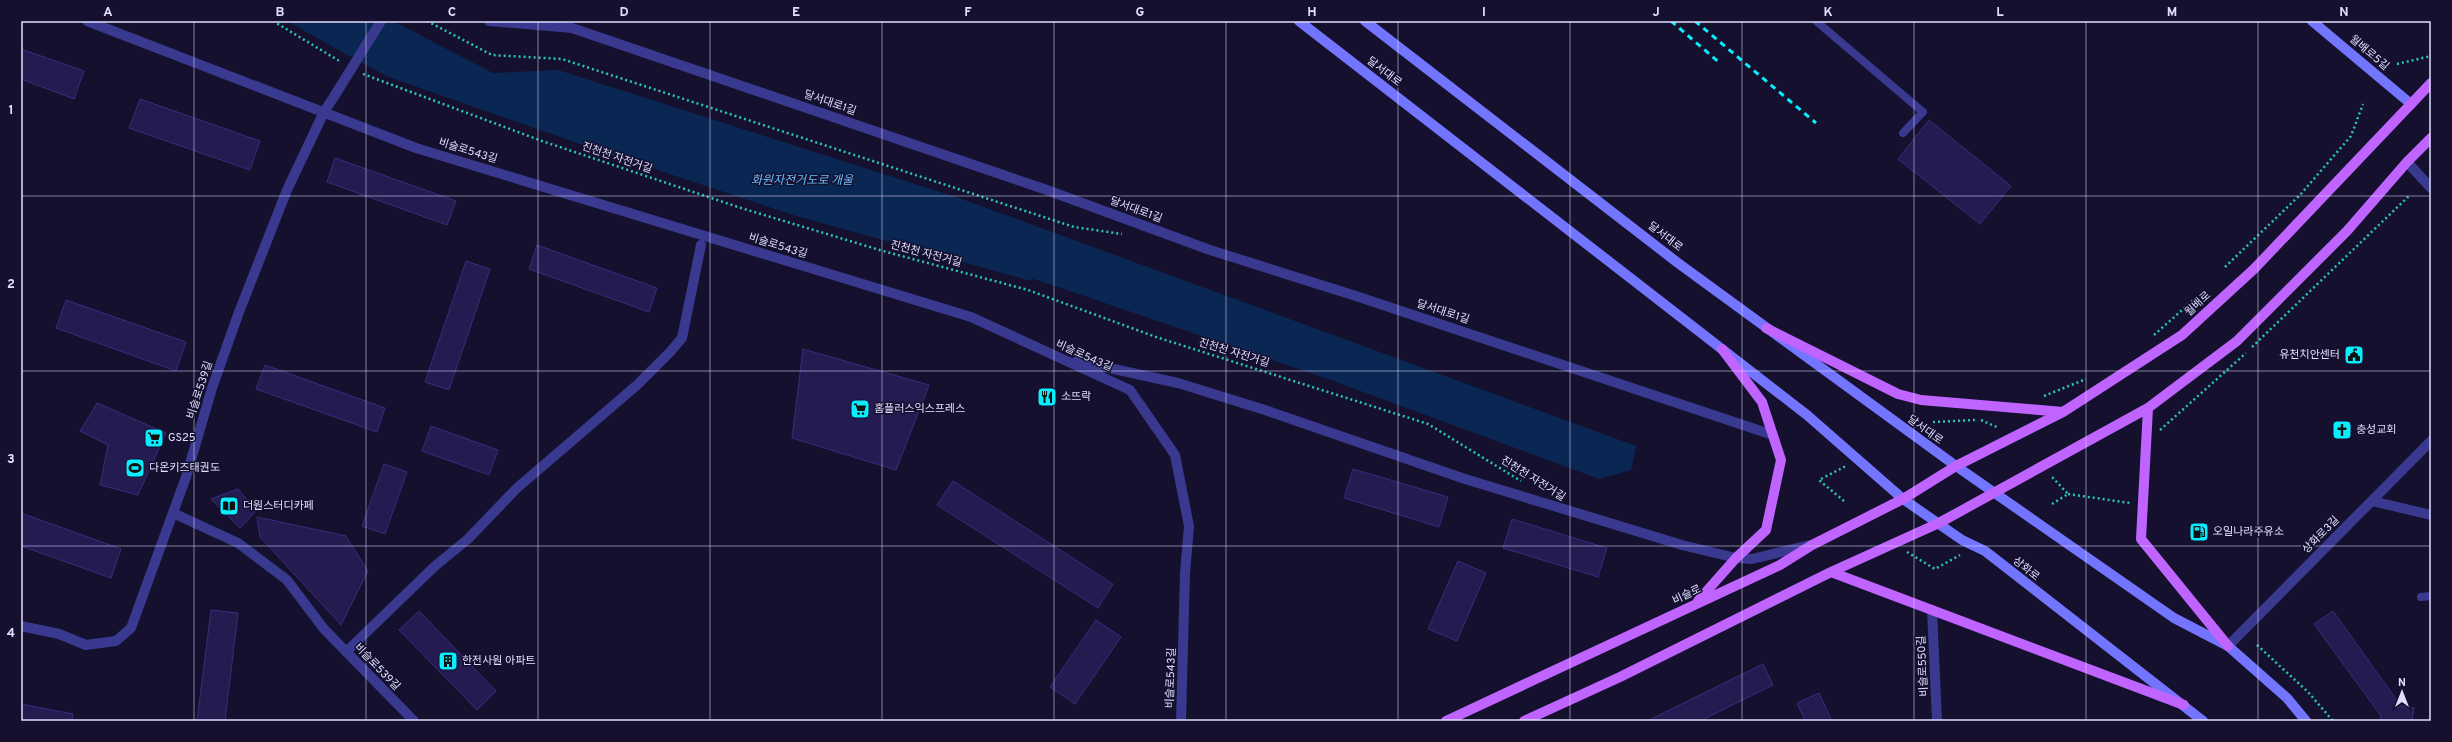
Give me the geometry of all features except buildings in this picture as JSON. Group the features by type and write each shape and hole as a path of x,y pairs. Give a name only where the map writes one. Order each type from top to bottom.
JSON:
{"main road":[{"name":"달서대로","path":"1299,21 1834,437"},
{"name":"달서대로","path":"1365,21 1766,328 1956,466"},
{"name":"월배로5길","path":"2312,21 2411,104"},
{"name":"월배로","path":"1933,480 1956,466 2063,412 2182,335 2254,269 2431,83"},
{"path":"1524,721 1620,677 1831,572 1939,523 2148,408 2237,341 2347,231 2407,162 2431,138"},
{"path":"1766,328 1898,394 1921,400 2063,412"},
{"path":"1694,605 1736,558 1766,530 1781,460 1762,402 1722,349"},
{"path":"2148,408 2141,539 2228,646 2287,698 2306,721"},
{"name":"상화로","path":"1834,437 1903,499 1962,540 1985,550 2061,613 2184,705 2203,721"},
{"path":"1956,466 2174,618 2228,646"},
{"name":"비슬로","path":"1446,721 1551,670 1780,565 1812,545 1903,499 1933,480"},
{"path":"1831,572 2184,705"}],"street":[{"name":"비슬로543길","path":"88,21 416,148 971,317 1130,390 1175,455 1189,526 1185,573 1181,721"},
{"name":"비슬로539길","path":"381,21 324,112 287,190 239,312 173,513 238,543 287,580 324,629 414,721"},
{"name":"달서대로1길","path":"488,21 572,28 1044,189 1190,243 1356,296 1773,434"},
{"path":"2407,162 2431,188"},
{"path":"346,652 435,566 468,539 518,488 637,385 678,343 682,338 701,245"},
{"path":"1052,354 1178,383 1264,410 1465,479 1632,531 1736,558 1752,559 1812,545"},
{"name":"상화로3길","path":"2228,646 2431,441"},
{"path":"2372,501 2431,515"},
{"path":"21,626 59,634 86,645 116,641 131,628 173,513"},
{"name":"비슬로550길","path":"1932,610 1937,721"}],"lane":[{"path":"1816,21 1923,112 1903,133"},
{"path":"2421,597 2431,596"}],"path":[{"path":"273,21 345,64"},
{"path":"427,21 492,55 562,59 1074,227 1128,235"},
{"path":"2397,64 2431,56"},
{"name":"진천천 자전거길","path":"355,71 542,141 741,208 883,251 1028,290 1156,337 1428,424 1524,483"},
{"path":"2225,267 2300,195 2351,136 2363,104"},
{"path":"2156,437 2160,431 2276,326 2409,196"},
{"path":"2151,338 2198,296"},
{"path":"2042,397 2092,375"},
{"path":"1933,422 1981,419 1999,428"},
{"path":"1844,501 1818,480 1848,465"},
{"path":"2049,473 2068,494 2131,504"},
{"path":"2052,504 2068,494"},
{"path":"1904,550 1936,569 1960,555"},
{"path":"2257,645 2308,692 2333,721"}],"water":[{"name":"화원자전거도로 개울","path":"292,21 393,21 493,73 558,70 962,199 1636,446 1631,470 1599,479 1328,379 1055,286 996,267 795,213 599,148 390,75"}],"waterway":[{"path":"292,21 351,54"},
{"path":"364,61 390,75 599,148 795,213 1030,278"}],"railway":[{"path":"1671,21 1721,64"},
{"path":"1695,21 1816,123"}],"place":[{"name":"유천치안센터","path":"2354,355"},
{"name":"소뜨락","path":"1047,397"},
{"name":"홈플러스익스프레스","path":"860,409"},
{"name":"충성교회","path":"2342,430"},
{"name":"GS25","path":"154,438"},
{"name":"다온키즈태권도","path":"135,468"},
{"name":"더원스터디카페","path":"229,506"},
{"name":"오일나라주유소","path":"2199,532"},
{"name":"한전사원 아파트","path":"448,661"}]}
